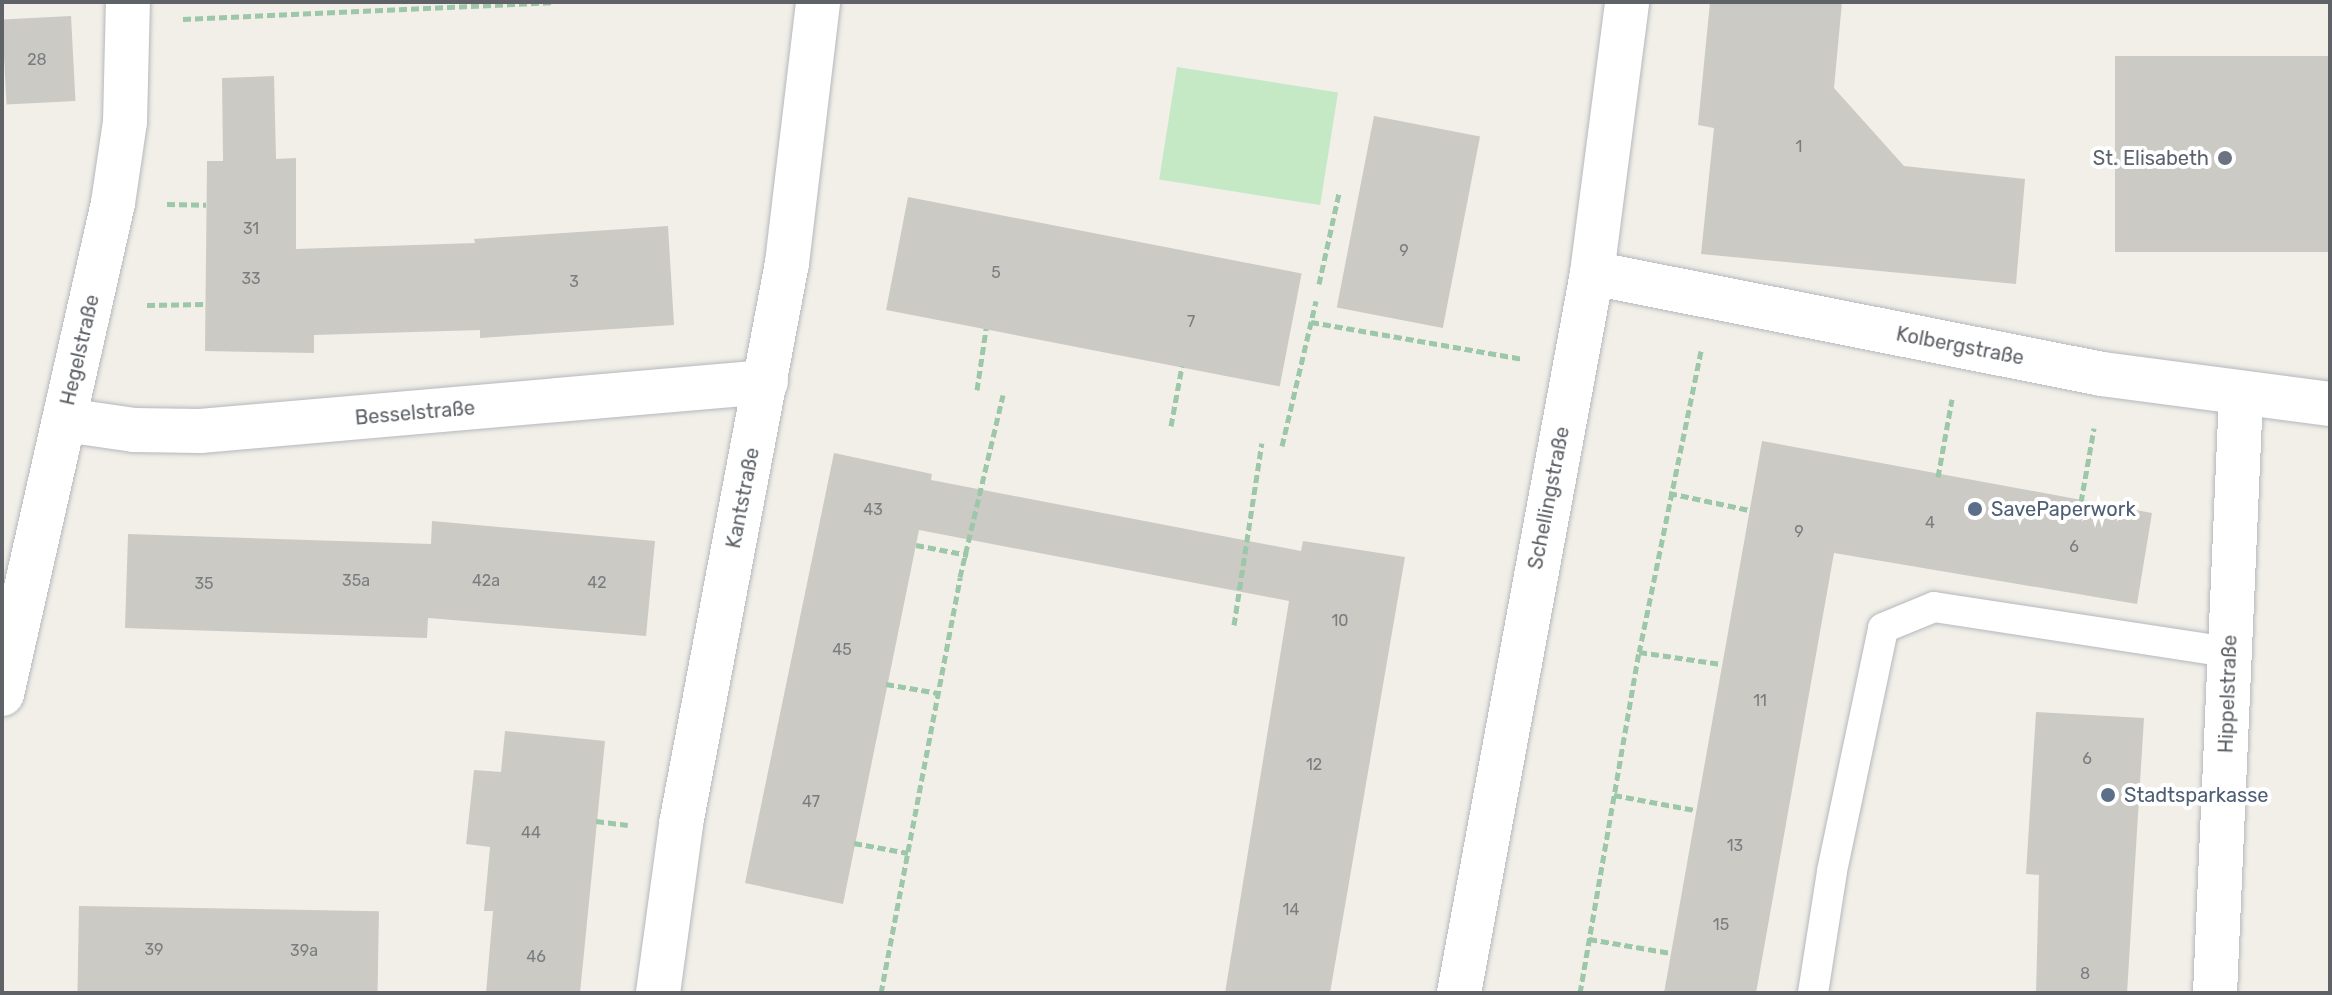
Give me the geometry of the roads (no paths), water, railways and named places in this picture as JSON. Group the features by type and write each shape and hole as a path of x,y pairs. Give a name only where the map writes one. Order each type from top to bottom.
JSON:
{"street":[{"name":"Kantstraße","path":"658,993 681,824 787,263 818,2"},
{"name":"Schellingstraße","path":"1459,993 1592,273 1627,2"},
{"name":"Hegelstraße","path":"2,694 113,203 125,122 129,11"},
{"name":"Kolbergstraße","path":"1592,273 2102,374 2241,396 2330,404"},
{"name":"Besselstraße","path":"65,420 134,430 200,431 766,382"},
{"name":"Hippelstraße","path":"2215,993 2241,396"}],"lane":[{"path":"1813,993 1832,871 1883,628 1934,607 2229,652"}],"place":[{"name":"St. Elisabeth","path":"2225,158"},
{"name":"SavePaperwork","path":"1975,509"},
{"name":"Stadtsparkasse","path":"2108,795"}]}
